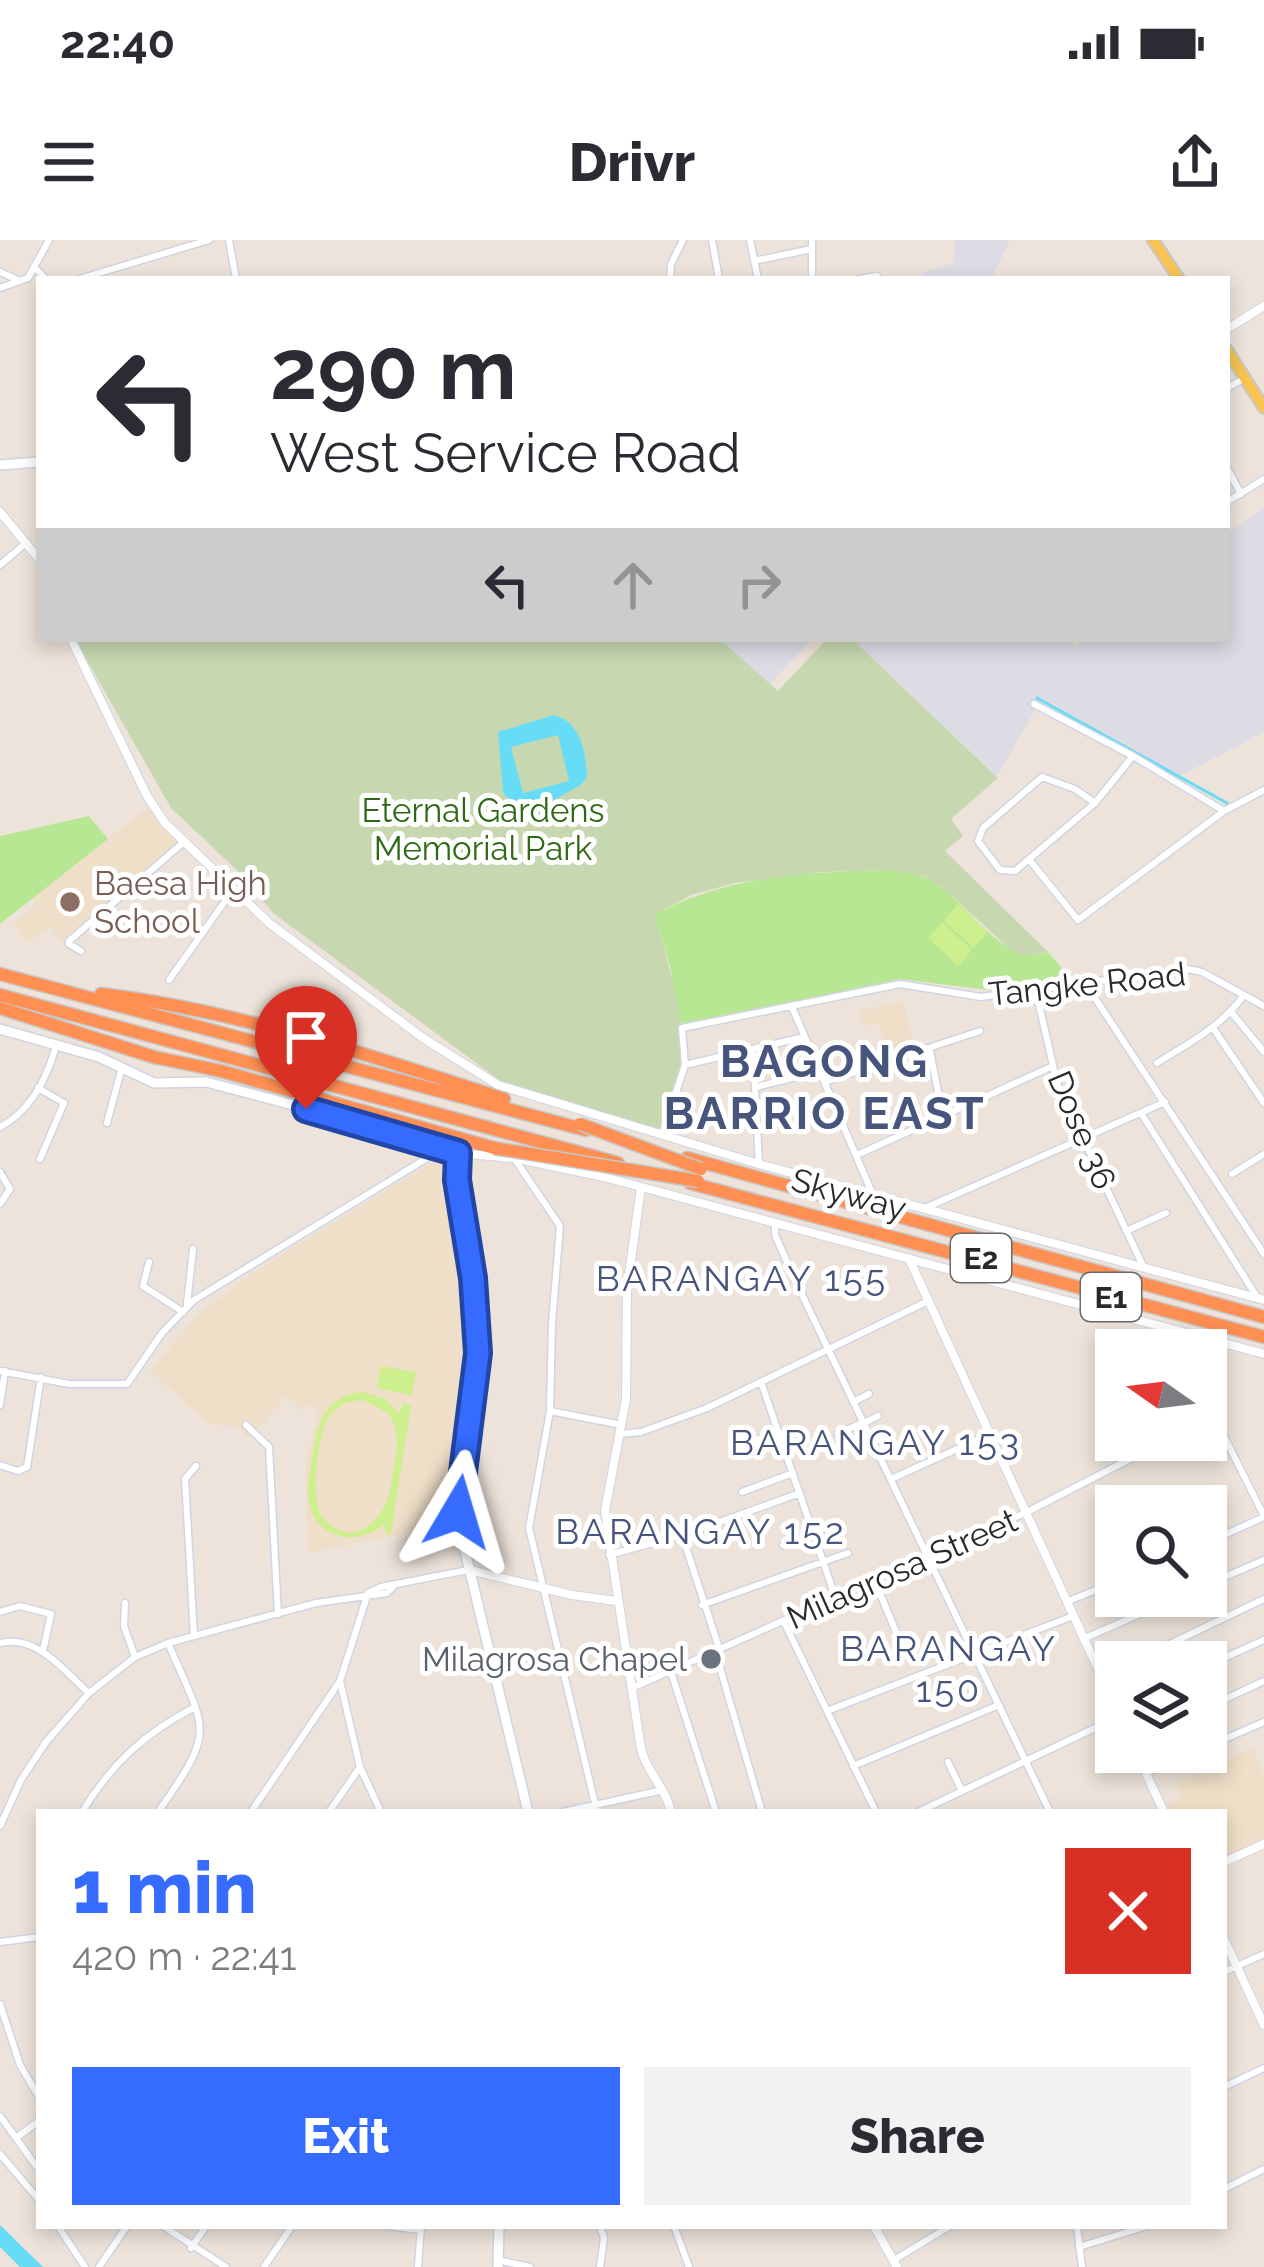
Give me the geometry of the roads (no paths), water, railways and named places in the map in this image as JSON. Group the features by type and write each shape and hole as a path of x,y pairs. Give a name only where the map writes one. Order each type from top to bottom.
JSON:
{"highway":[{"name":"E1","path":"0,974 450,1092 1264,1319"},
{"path":"52,988 163,1002 316,1038 580,1124 699,1175"},
{"name":"E1","path":"0,995 1264,1335"},
{"path":"0,1008 154,1057 194,1072 206,1082"},
{"path":"154,1057 494,1148 699,1175"},
{"name":"Skyway","path":"699,1175 1264,1319"},
{"name":"Skyway","path":"699,1175 1264,1335"}],"main road":[{"path":"1153,240 1177,276"},
{"path":"1230,355 1264,408"},
{"path":"0,465 36,462"},
{"path":"0,1029 122,1067 154,1083 206,1082 458,1153 457,1180 477,1322 476,1385 458,1512 527,1809"},
{"path":"498,2264 499,2229"}],"street":[{"path":"0,288 20,281 35,268 49,240"},
{"path":"89,276 208,240"},
{"path":"229,240 235,276"},
{"path":"670,276 670,264 683,240"},
{"path":"712,240 718,276"},
{"path":"750,240 757,276"},
{"path":"754,261 812,244 812,276"},
{"path":"35,268 43,276"},
{"path":"0,272 20,281"},
{"path":"1230,327 1264,306"},
{"path":"1230,386 1245,378"},
{"path":"1230,474 1241,494"},
{"path":"1230,500 1264,479"},
{"path":"0,512 36,556"},
{"path":"0,565 26,543"},
{"path":"72,642 151,804 184,842 269,923 423,1038 498,1084 662,1136 1261,1299"},
{"path":"1034,704 1224,811"},
{"path":"1095,803 1050,777 1033,780 978,836 1000,870 1010,873 1095,803 1133,756"},
{"path":"1030,861 1078,920 1224,811 1264,790"},
{"path":"81,951 69,940 184,842"},
{"path":"169,980 233,889"},
{"name":"Tangke Road","path":"685,1065 682,1028 900,984 981,997 1188,969 1244,995"},
{"path":"1085,982 1264,1254"},
{"name":"Dose 36","path":"1035,987 1053,1066 1144,1268"},
{"path":"1157,1063 1213,1028 1244,995 1264,1006"},
{"path":"792,1007 873,1195"},
{"path":"1232,1012 1264,1052"},
{"path":"1213,1028 1264,1102"},
{"path":"825,1082 980,1030"},
{"path":"662,1136 685,1065 805,1037"},
{"path":"0,1127 24,1108 38,1088 56,1046"},
{"path":"753,1049 759,1163"},
{"path":"929,1049 948,1116"},
{"path":"857,1155 1053,1066"},
{"path":"107,1123 122,1067"},
{"path":"756,1087 820,1071"},
{"path":"38,1088 64,1103 40,1159"},
{"path":"925,1208 1166,1102"},
{"path":"1141,1113 1261,1299"},
{"path":"0,1406 3,1371 69,1384 127,1384 162,1333 220,1283 446,1148"},
{"path":"458,1153 514,1158 641,1187 1170,1329"},
{"path":"1232,1174 1264,1154"},
{"path":"514,1158 560,1226 550,1411 529,1522 543,1588 596,1808 659,1791"},
{"path":"0,1172 10,1189 0,1204"},
{"path":"641,1187 627,1290 621,1430 604,1511 644,1763 669,1809"},
{"path":"1126,1231 1166,1213"},
{"path":"775,1225 775,1235 829,1351 1049,1809"},
{"path":"185,1310 193,1249"},
{"path":"149,1262 143,1286 185,1310"},
{"path":"911,1262 1095,1664"},
{"path":"550,1411 621,1430 669,1424 926,1302"},
{"path":"1227,1344 1264,1354"},
{"path":"0,1465 22,1472 27,1467 41,1377"},
{"path":"761,1382 836,1599"},
{"path":"854,1402 869,1394"},
{"path":"838,1434 878,1416"},
{"path":"246,1425 268,1447 278,1614"},
{"path":"756,1440 778,1432"},
{"path":"873,1442 891,1433"},
{"path":"891,1479 988,1436"},
{"path":"1227,1442 1264,1516 1227,1533"},
{"name":"Milagrosa Street","path":"632,1688 1025,1513 1126,1461"},
{"path":"194,1636 184,1479 196,1466"},
{"path":"742,1492 793,1473"},
{"path":"608,1556 800,1493"},
{"path":"783,1545 836,1524"},
{"path":"682,1535 761,1809"},
{"path":"702,1605 848,1553"},
{"path":"1227,1576 1264,1560"},
{"path":"0,1826 33,1761 89,1693 135,1657 168,1643 470,1570 616,1600"},
{"path":"875,1581 898,1637"},
{"path":"1066,1602 1095,1590"},
{"path":"253,1809 340,1681 368,1593"},
{"path":"1176,1641 1264,1599"},
{"path":"125,1603 124,1626 135,1657"},
{"path":"0,1612 27,1606 51,1614 43,1651"},
{"path":"827,1712 1073,1616"},
{"path":"1084,1639 1134,1617"},
{"path":"784,1622 875,1809"},
{"path":"1227,1657 1264,1640"},
{"path":"0,1643 22,1642 43,1651 89,1693"},
{"path":"160,1809 200,1747 201,1723 168,1643"},
{"path":"671,1672 715,1809"},
{"path":"340,1681 360,1767 380,1809"},
{"path":"1227,1698 1264,1681"},
{"path":"854,1766 999,1705"},
{"path":"84,1809 130,1749 157,1727 195,1707"},
{"path":"1227,1738 1264,1722"},
{"path":"924,1809 1095,1728"},
{"path":"948,1762 962,1791"},
{"path":"330,1809 360,1767"},
{"path":"1146,1773 1163,1809"},
{"path":"1227,1861 1264,1844"},
{"path":"0,1942 36,1937"},
{"path":"1227,1945 1264,2025"},
{"path":"1227,1971 1264,1954"},
{"path":"0,2004 20,2066 36,2092"},
{"path":"1227,2086 1264,2068"},
{"path":"0,2116 36,2166"},
{"path":"16,2138 36,2123"},
{"path":"0,2154 36,2196"},
{"path":"1227,2188 1264,2169"},
{"path":"60,2229 85,2267"},
{"path":"99,2267 125,2229"},
{"path":"167,2229 226,2267"},
{"path":"191,2248 204,2229"},
{"path":"264,2267 290,2229"},
{"path":"418,2267 420,2229"},
{"path":"600,2267 601,2229"},
{"path":"675,2229 689,2267"},
{"path":"876,2229 896,2264 946,2229"},
{"path":"1077,2229 1082,2267"},
{"path":"1079,2247 1137,2229"},
{"path":"498,2264 530,2267"}],"water":[{"path":"554,715 563,719 580,739 587,777 535,811 506,797 498,732","holes":["558,735 569,781 523,793 511,747"]},
{"path":"0,2225 43,2267 20,2267 0,2247"}],"waterway":[{"path":"1037,698 1227,803"}],"place":[{"name":"Baesa High School","path":"70,902"},
{"name":"Milagrosa Chapel","path":"711,1659"}],"district":[{"name":"BAGONG BARRIO EAST","path":"825,1087"},
{"name":"BARANGAY 155","path":"742,1278"},
{"name":"BARANGAY 153","path":"876,1442"},
{"name":"BARANGAY 152","path":"701,1531"},
{"name":"BARANGAY 150","path":"949,1668"}],"park label":[{"name":"Eternal Gardens Memorial Park","path":"483,829"}]}
